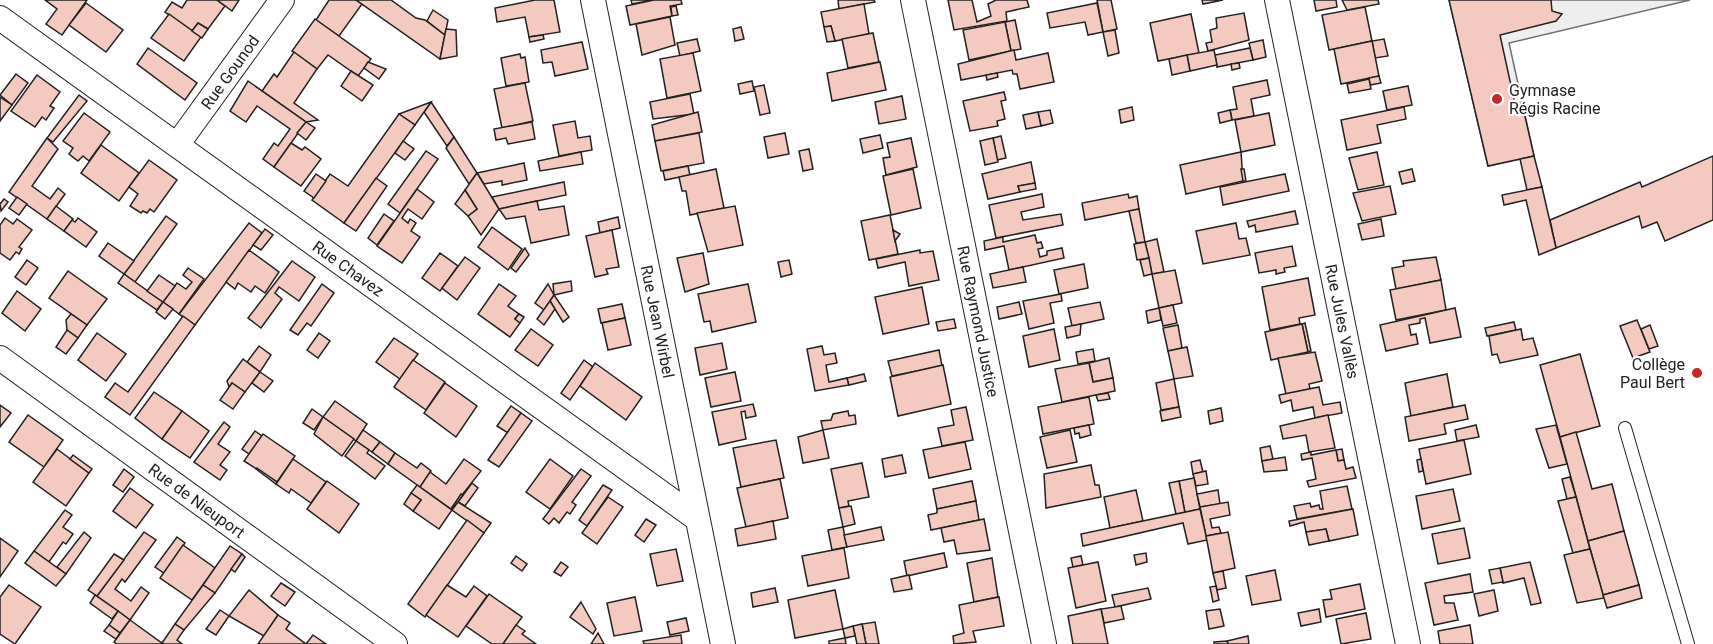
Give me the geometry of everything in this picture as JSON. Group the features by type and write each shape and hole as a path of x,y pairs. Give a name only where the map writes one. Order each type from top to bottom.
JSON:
{"street":[{"name":"Rue Gounod","path":"177,145 282,0"},
{"name":"Rue Jean Wirbel","path":"593,0 723,644"},
{"name":"Rue Raymond Justice","path":"913,0 1044,644"},
{"name":"Rue Jules Vallès","path":"1277,0 1408,644"},
{"name":"Rue Chavez","path":"0,18 696,518"},
{"name":"Rue de Nieuport","path":"0,358 395,644"}],"lane":[{"path":"1625,428 1688,644"}],"shaded area":[{"name":"Gymnase Régis Racine","path":"1449,0 1690,0 1509,43 1534,156 1488,166"}],"building":[{"path":"45,0 87,0 62,35 46,24 57,9"},
{"path":"187,0 217,0 225,6 208,29 198,23 192,31 165,12 172,2 182,8"},
{"path":"217,0 239,0 232,11"},
{"path":"329,0 356,0 362,4 339,36 316,20"},
{"path":"356,0 391,0 416,18 425,20 445,35 440,59"},
{"path":"535,0 554,0 560,32 529,37 525,17 497,22 495,8"},
{"path":"631,0 654,0 632,4"},
{"path":"654,0 681,0 682,4 670,6 672,16 630,25 626,6"},
{"path":"838,0 874,0 875,2 839,9"},
{"path":"948,0 972,0 977,22 991,16 988,4 996,0 1027,0 1029,7 1006,12 1007,21 954,30"},
{"path":"1097,0 1111,0 1117,29 1103,32"},
{"path":"1202,0 1223,0 1203,4"},
{"path":"1314,0 1336,0 1337,7 1316,11"},
{"path":"1342,0 1378,0 1379,4 1347,10"},
{"name":"Gymnase Régis Racine","path":"1449,0 1551,0 1552,11 1562,14 1556,21 1500,35 1515,104 1522,103 1534,156 1488,166"},
{"path":"86,3 123,30 106,52 69,25"},
{"path":"1097,3 1103,32 1088,35 1085,22 1050,28 1047,13"},
{"path":"864,4 869,34 835,41 831,26 824,27 821,12"},
{"path":"676,6 678,15 672,16 671,7"},
{"path":"1365,7 1372,41 1329,50 1322,15"},
{"path":"433,10 448,20 445,35 427,21"},
{"path":"1244,13 1249,40 1208,51 1206,43 1212,42 1210,30 1217,28 1216,18"},
{"path":"169,14 201,37 184,61 151,38"},
{"path":"1191,14 1199,53 1158,61 1150,23"},
{"path":"670,17 675,45 642,55 636,24"},
{"path":"315,19 371,59 358,76 328,55 317,69 292,51"},
{"path":"1015,20 1021,49 1011,51 1005,22"},
{"path":"1005,22 1011,51 969,60 963,30"},
{"path":"198,23 208,29 202,38 192,31"},
{"path":"831,26 835,41 827,42 824,27"},
{"path":"741,27 744,39 735,41 733,29"},
{"path":"446,29 456,30 457,56 440,59"},
{"path":"1115,30 1119,53 1108,56 1103,32"},
{"path":"873,33 879,62 848,68 842,39"},
{"path":"543,35 544,39 530,42 529,37"},
{"path":"697,39 700,51 680,56 677,43"},
{"path":"1384,39 1388,56 1375,58 1372,41"},
{"path":"1263,40 1266,57 1253,60 1249,43"},
{"path":"1372,41 1379,76 1341,84 1334,49"},
{"path":"582,42 588,69 555,76 552,62 543,63 541,50"},
{"path":"148,48 197,83 185,100 137,64"},
{"path":"1250,48 1253,60 1217,67 1215,55"},
{"path":"1014,50 1016,60 1048,53 1054,82 1020,89 1017,74 1013,74 1012,70 961,80 958,64"},
{"path":"1214,50 1217,65 1190,71 1187,55"},
{"path":"294,52 317,69 294,103 318,120 306,122 262,91 274,74 277,77"},
{"path":"693,53 701,91 667,98 660,59"},
{"path":"520,54 521,58 525,57 529,82 506,86 501,58"},
{"path":"1187,55 1190,71 1172,75 1169,59"},
{"path":"368,62 386,69 379,79 364,68"},
{"path":"880,62 886,90 832,101 827,73"},
{"path":"1239,63 1240,68 1232,70 1231,64"},
{"path":"351,71 373,85 362,101 341,86"},
{"path":"997,73 998,77 987,80 986,75"},
{"path":"16,74 28,83 12,105 0,95"},
{"path":"37,75 60,92 50,106 54,108 46,120 42,117 35,127 11,111"},
{"path":"1379,76 1381,83 1370,85 1369,78"},
{"path":"1369,79 1371,89 1349,93 1347,84"},
{"path":"1267,80 1270,95 1251,99 1254,116 1232,120 1230,110 1237,109 1233,87"},
{"path":"248,81 306,122 274,167 263,159 274,143 278,146 290,129 257,106 246,122 230,111"},
{"path":"752,81 754,91 740,94 738,84"},
{"path":"525,83 533,121 502,128 494,89"},
{"path":"764,85 770,113 760,115 754,87"},
{"path":"1408,86 1412,105 1387,110 1383,91"},
{"path":"1004,92 1006,100 1001,101 1005,119 997,121 998,126 970,131 963,101"},
{"path":"690,94 694,114 653,119 650,102"},
{"path":"79,95 87,101 53,142 47,138"},
{"path":"902,96 906,119 879,124 875,102"},
{"path":"0,97 12,105 0,121"},
{"path":"431,102 454,137 447,146 424,112"},
{"path":"431,102 415,125 399,114"},
{"path":"1132,107 1134,120 1121,123 1119,110"},
{"path":"1404,107 1406,119 1377,125 1381,143 1347,150 1341,120"},
{"path":"1050,110 1053,123 1041,126 1038,112"},
{"path":"1230,110 1232,120 1220,123 1218,113"},
{"path":"698,112 702,132 655,141 652,125"},
{"path":"1038,112 1041,126 1026,129 1023,115"},
{"path":"84,113 110,132 89,161 83,156 78,161 69,154 73,148 63,141"},
{"path":"1269,113 1275,145 1241,152 1235,120"},
{"path":"399,114 415,125 344,223 312,200 330,174 348,186"},
{"path":"575,121 578,138 590,136 592,150 559,156 553,125"},
{"path":"306,122 315,128 306,140 297,133"},
{"path":"532,122 535,139 508,144 506,138 496,140 494,129"},
{"path":"699,133 704,163 661,171 655,141"},
{"path":"785,133 789,154 768,158 764,137"},
{"path":"880,135 883,148 863,153 860,139"},
{"path":"1001,136 1006,158 997,160 993,138"},
{"path":"454,137 477,173 469,184 446,148"},
{"path":"47,138 58,149 32,186 50,199 58,188 65,194 47,219 9,192"},
{"path":"911,138 917,167 886,175 883,158 890,157 887,143"},
{"path":"993,138 998,162 985,165 980,141"},
{"path":"403,141 414,149 405,160 395,153"},
{"path":"291,143 302,150 305,147 321,159 301,186 274,167"},
{"path":"101,145 139,173 119,201 81,173"},
{"path":"809,149 813,169 803,171 799,151"},
{"path":"426,151 438,159 400,213 388,204"},
{"path":"581,152 583,164 540,171 538,161"},
{"path":"1241,152 1243,181 1186,194 1180,165"},
{"path":"1377,152 1384,185 1358,190 1349,158"},
{"path":"1534,156 1542,187 1527,190 1520,159"},
{"path":"1713,156 1713,220 1665,241 1657,222 1642,228 1639,216 1556,248 1550,220 1640,182 1642,187"},
{"path":"149,160 177,180 154,212 150,209 147,213 143,211 141,213 130,206 138,194 129,187"},
{"path":"1031,162 1035,183 1018,186 1020,192 988,199 982,174"},
{"path":"524,163 527,180 502,185 502,181 484,184 477,173"},
{"path":"688,166 690,175 665,180 663,171"},
{"path":"716,169 724,208 690,215 686,191 682,191 679,177"},
{"path":"913,169 921,208 891,215 883,176"},
{"path":"1241,169 1244,169 1246,181 1243,181"},
{"path":"1412,169 1415,181 1402,184 1399,172"},
{"path":"477,173 499,209 481,235 468,216 477,209 465,190"},
{"path":"316,174 326,181 314,198 304,191"},
{"path":"1285,174 1289,191 1223,205 1220,187"},
{"path":"376,178 387,186 356,231 344,223"},
{"path":"564,182 566,195 499,209 492,197"},
{"path":"1035,183 1036,189 1020,192 1018,186"},
{"path":"1390,186 1396,214 1362,221 1353,193"},
{"path":"1542,187 1556,248 1539,255 1526,200 1504,205 1502,195"},
{"path":"417,189 434,202 422,219 408,209 402,218 408,223 410,219 416,223 411,231 420,237 402,263 377,246"},
{"path":"465,190 477,209 468,216 455,204"},
{"path":"1042,194 1044,207 1021,212 1023,220 1061,214 1063,225 996,238 989,205"},
{"path":"1128,194 1129,198 1137,196 1139,209 1085,220 1082,203"},
{"path":"17,197 27,204 19,215 9,208"},
{"path":"4,199 8,202 1,211 0,204"},
{"path":"537,201 539,210 564,206 569,235 531,243 525,216 506,219 499,209"},
{"path":"56,206 73,219 64,231 47,219"},
{"path":"735,206 743,245 708,252 697,213"},
{"path":"1139,209 1145,242 1136,243 1129,211"},
{"path":"1295,211 1298,224 1256,232 1255,225 1249,227 1247,221"},
{"path":"384,214 394,221 377,245 368,238"},
{"path":"890,215 898,254 869,260 861,221"},
{"path":"166,216 177,224 135,282 124,274"},
{"path":"618,217 620,228 600,233 598,222"},
{"path":"5,218 13,224 17,219 32,230 19,247 22,249 19,254 16,252 10,260 0,253 0,225"},
{"path":"78,218 97,232 86,247 64,231 72,220 75,222"},
{"path":"1381,219 1384,236 1362,240 1358,224"},
{"path":"249,223 262,233 195,325 179,314"},
{"path":"1236,223 1239,239 1246,238 1250,255 1203,264 1196,231"},
{"path":"492,227 522,249 508,270 478,247"},
{"path":"265,229 273,235 261,250 253,245"},
{"path":"612,230 619,267 606,269 608,274 595,277 586,236"},
{"path":"893,230 900,234 895,241"},
{"path":"1035,235 1037,243 1041,242 1043,248 1038,249 1040,257 1047,255 1047,251 1062,248 1064,258 1009,270 1004,246 985,250 984,241 1003,237 1003,242"},
{"path":"1157,239 1164,272 1152,274 1145,242"},
{"path":"1145,242 1149,258 1137,260 1134,244"},
{"path":"108,243 134,261 124,274 99,256"},
{"path":"1292,246 1296,266 1284,268 1285,272 1276,274 1276,270 1259,273 1255,253"},
{"path":"525,248 529,255 516,272 511,268"},
{"path":"249,250 279,272 265,293 255,286 251,292 238,283 235,289 226,282"},
{"path":"920,250 920,253 933,251 939,280 909,286 905,262 878,268 876,259"},
{"path":"440,253 458,266 440,291 422,278"},
{"path":"703,253 709,284 685,292 677,258"},
{"path":"465,257 480,268 457,300 442,288"},
{"path":"1436,257 1441,280 1396,289 1392,268 1404,266 1403,261"},
{"path":"1149,258 1152,274 1144,276 1140,260"},
{"path":"27,260 38,268 26,285 15,277"},
{"path":"789,260 792,274 781,277 778,262"},
{"path":"292,261 315,277 299,301 279,287 275,293 282,299 261,328 248,318"},
{"path":"1084,264 1088,288 1059,294 1054,270"},
{"path":"1023,267 1026,282 993,288 990,274"},
{"path":"188,268 204,279 179,314 163,302 177,283 186,289 192,282 183,275"},
{"path":"1175,270 1182,303 1159,308 1152,274"},
{"path":"68,271 107,299 87,325 49,298"},
{"path":"124,274 163,302 157,310 118,283"},
{"path":"159,275 175,286 163,302 147,291"},
{"path":"1308,278 1315,315 1299,318 1300,324 1270,330 1262,287"},
{"path":"1441,280 1446,310 1396,320 1390,290"},
{"path":"571,281 572,291 554,295 553,284"},
{"path":"322,284 334,293 311,326 307,323 298,335 290,330"},
{"path":"499,284 516,296 508,306 519,314 515,319 520,323 510,337 478,314"},
{"path":"548,284 554,295 544,310 535,303"},
{"path":"748,284 756,322 712,332 710,321 704,322 698,294"},
{"path":"922,287 929,324 883,334 875,297"},
{"path":"17,291 41,309 25,331 2,313"},
{"path":"1061,294 1062,301 1050,303 1054,323 1029,329 1023,301"},
{"path":"554,295 569,317 563,322 550,301"},
{"path":"550,301 555,309 544,325 537,319"},
{"path":"163,302 173,309 165,319 156,312"},
{"path":"1019,302 1022,314 999,319 997,307"},
{"path":"1100,302 1104,319 1072,326 1068,308"},
{"path":"622,304 625,318 601,323 598,309"},
{"path":"1173,305 1177,323 1163,326 1159,308"},
{"path":"1159,308 1161,320 1148,323 1146,311"},
{"path":"1455,308 1461,337 1430,343 1425,318 1420,319 1420,323 1409,325 1411,335 1416,334 1418,344 1386,351 1380,325"},
{"path":"71,314 87,325 78,338 67,330 66,320"},
{"path":"519,314 524,317 520,323 515,319"},
{"path":"183,316 195,325 130,415 105,397 115,383 128,392"},
{"path":"625,318 631,345 608,350 602,323"},
{"path":"954,319 956,328 938,331 936,322"},
{"path":"1637,320 1650,352 1633,358 1620,326"},
{"path":"1514,322 1516,330 1487,336 1485,328"},
{"path":"1305,323 1311,351 1308,352 1302,324"},
{"path":"1081,324 1080,335 1067,338 1065,327"},
{"path":"1302,324 1308,352 1271,360 1265,332"},
{"path":"1178,325 1182,348 1168,351 1163,328"},
{"path":"1650,325 1658,346 1649,349 1641,329"},
{"path":"531,329 553,345 538,366 515,350"},
{"path":"1054,329 1060,360 1029,367 1023,336"},
{"path":"1521,329 1523,340 1533,338 1538,355 1500,363 1497,354 1492,355 1489,336"},
{"path":"67,330 78,338 66,354 56,347"},
{"path":"97,333 126,354 106,381 78,360"},
{"path":"319,333 330,341 318,358 307,350"},
{"path":"394,338 418,354 400,379 376,362"},
{"path":"722,343 727,369 700,375 695,348"},
{"path":"259,346 271,355 260,372 247,362"},
{"path":"822,346 824,355 835,353 837,363 826,365 829,382 847,378 849,385 815,391 807,349"},
{"path":"1187,347 1193,376 1174,379 1168,351"},
{"path":"1093,349 1095,361 1078,364 1076,352"},
{"path":"939,350 942,366 892,376 888,361"},
{"path":"1315,352 1322,381 1309,384 1310,389 1286,394 1278,358"},
{"path":"1580,354 1600,426 1560,437 1540,365"},
{"path":"1109,358 1113,378 1093,382 1089,363"},
{"path":"243,359 260,372 245,392 232,383 229,387 227,381"},
{"path":"413,360 445,382 426,410 394,387"},
{"path":"584,360 593,367 570,400 561,393"},
{"path":"595,363 642,397 626,420 580,386"},
{"path":"1089,363 1093,382 1113,378 1115,391 1062,402 1055,369"},
{"path":"943,365 951,404 898,416 890,377"},
{"path":"260,372 273,381 264,392 252,383"},
{"path":"735,372 741,401 711,407 705,378"},
{"path":"864,374 866,381 849,385 847,378"},
{"path":"1447,374 1453,407 1411,416 1405,383"},
{"path":"1174,379 1179,407 1161,410 1156,383"},
{"path":"232,383 245,392 233,409 220,400"},
{"path":"445,383 477,406 456,437 424,413"},
{"path":"1319,387 1323,405 1340,402 1342,413 1315,418 1313,407 1293,411 1291,400 1281,403 1279,395"},
{"path":"154,392 182,411 162,439 135,418"},
{"path":"1108,393 1110,399 1098,401 1096,395"},
{"path":"1089,397 1094,424 1043,434 1038,407"},
{"path":"335,401 367,424 356,441 323,417"},
{"path":"753,404 756,416 746,418 745,411 741,412 746,439 719,445 712,412"},
{"path":"0,405 11,413 0,427"},
{"path":"1465,405 1468,419 1444,424 1446,434 1409,441 1405,417"},
{"path":"511,406 521,413 508,433 497,426"},
{"path":"966,407 973,440 942,446 938,428 954,425 951,410"},
{"path":"1179,407 1181,417 1162,421 1160,411"},
{"path":"1221,408 1223,421 1210,424 1208,411"},
{"path":"312,409 323,417 314,430 303,423"},
{"path":"182,411 209,431 190,458 162,439"},
{"path":"848,411 849,416 855,415 856,424 823,430 821,421 831,420 833,414"},
{"path":"521,413 532,421 499,467 488,460"},
{"path":"28,415 63,440 44,467 9,442"},
{"path":"1328,415 1335,448 1309,452 1306,435 1283,439 1280,426"},
{"path":"323,417 354,439 342,456 314,434"},
{"path":"224,422 230,427 218,444 230,452 220,465 227,470 220,480 194,462"},
{"path":"1089,425 1091,435 1080,438 1079,433 1075,434 1074,428"},
{"path":"1476,425 1479,437 1457,441 1455,430"},
{"path":"1556,425 1567,464 1549,468 1536,429"},
{"path":"363,430 380,442 372,452 356,441"},
{"path":"823,430 829,458 803,463 798,437"},
{"path":"1070,430 1077,462 1047,468 1040,437"},
{"path":"255,431 262,436 249,454 242,449"},
{"path":"1576,432 1592,489 1612,484 1624,531 1588,541 1560,437"},
{"path":"263,434 295,456 277,482 244,461"},
{"path":"776,440 784,478 741,487 733,448"},
{"path":"1464,440 1471,474 1426,484 1419,449"},
{"path":"356,441 369,450 367,453 385,466 375,479 345,456"},
{"path":"380,442 395,453 388,464 372,452"},
{"path":"965,442 971,469 929,478 923,450"},
{"path":"1270,446 1273,459 1262,461 1260,448"},
{"path":"57,449 89,473 66,506 33,482"},
{"path":"1342,449 1344,460 1338,461 1336,450"},
{"path":"1336,450 1338,461 1344,460 1346,469 1353,467 1356,478 1309,487 1307,481 1316,479 1312,458 1302,460 1301,454 1311,452 1311,455"},
{"path":"395,453 417,468 421,463 431,471 420,487 388,464"},
{"path":"73,455 92,469 89,473 70,459"},
{"path":"902,455 906,473 885,477 882,459"},
{"path":"1285,457 1287,470 1264,472 1262,461"},
{"path":"293,459 326,482 311,503 291,489 289,493 276,484"},
{"path":"464,459 481,471 451,509 420,487 430,472 446,484"},
{"path":"550,459 573,476 550,509 526,492"},
{"path":"1421,459 1423,471 1419,472 1417,460"},
{"path":"1200,460 1203,472 1193,474 1191,462"},
{"path":"862,463 869,497 848,501 849,506 839,508 831,469"},
{"path":"1091,465 1095,485 1099,485 1101,497 1046,508 1044,474"},
{"path":"124,469 134,477 123,492 113,485"},
{"path":"256,469 277,482 276,484"},
{"path":"581,469 591,476 572,502 576,505 570,514 567,512 559,523 554,518 549,524 543,519"},
{"path":"1206,471 1208,484 1196,486 1193,474"},
{"path":"1570,477 1576,497 1567,499 1562,479"},
{"path":"1194,478 1200,509 1185,513 1179,481"},
{"path":"780,479 788,518 746,527 737,488"},
{"path":"327,481 359,504 339,533 307,509"},
{"path":"972,481 976,501 937,509 933,489"},
{"path":"1179,481 1185,513 1176,514 1169,483"},
{"path":"472,483 478,488 465,506 458,502"},
{"path":"417,485 452,510 439,529 413,511 421,500 411,493"},
{"path":"603,485 612,490 587,526 579,520"},
{"path":"1347,486 1352,509 1297,519 1294,506 1310,503 1311,507 1319,505 1320,509 1323,509 1320,491"},
{"path":"130,488 153,505 136,528 113,511"},
{"path":"1453,489 1460,521 1422,529 1416,496"},
{"path":"1136,490 1143,521 1110,528 1104,497"},
{"path":"1218,490 1220,504 1200,507 1197,494"},
{"path":"411,493 421,500 413,511 404,504"},
{"path":"461,494 463,495 452,510 451,509"},
{"path":"608,497 623,507 597,544 582,533"},
{"path":"1576,497 1590,549 1573,553 1558,501"},
{"path":"976,501 979,520 931,530 928,515 937,513 937,509"},
{"path":"458,502 491,523 484,533 452,510"},
{"path":"1228,502 1230,515 1210,519 1212,528 1219,527 1221,533 1206,536 1200,507"},
{"path":"851,506 855,524 843,527 839,508"},
{"path":"1200,509 1207,540 1188,544 1183,523 1083,546 1081,534"},
{"path":"1353,509 1358,535 1329,541 1326,529 1306,532 1304,522 1290,526 1289,521"},
{"path":"65,510 72,515 63,527 73,534 66,544 63,542 49,562 34,551"},
{"path":"646,519 656,525 644,542 635,535"},
{"path":"984,519 990,550 957,554 954,540 944,542 941,528"},
{"path":"467,520 484,533 425,617 408,604"},
{"path":"773,521 776,539 738,546 735,529"},
{"path":"843,527 847,547 832,550 828,530"},
{"path":"881,527 884,540 847,547 844,535"},
{"path":"1464,528 1470,558 1438,564 1432,534"},
{"path":"1326,529 1329,541 1309,545 1306,532"},
{"path":"1624,531 1639,585 1603,595 1588,541"},
{"path":"84,532 91,538 66,574 57,567"},
{"path":"144,532 156,540 125,582 122,579 115,589 131,601 141,587 149,593 130,620 97,596"},
{"path":"1228,532 1235,568 1213,573 1206,536"},
{"path":"177,537 185,543 164,573 155,567"},
{"path":"0,538 18,551 0,577"},
{"path":"183,545 215,568 192,600 160,578"},
{"path":"230,546 242,554 215,593 203,585"},
{"path":"844,548 849,578 808,586 802,556"},
{"path":"676,549 683,581 657,586 650,554"},
{"path":"1590,549 1604,598 1577,603 1564,555"},
{"path":"34,551 66,574 56,586 25,563"},
{"path":"944,553 947,567 907,576 904,561"},
{"path":"1146,553 1147,562 1136,565 1134,555"},
{"path":"114,554 124,560 97,596 88,590"},
{"path":"242,554 245,557 235,572 231,569"},
{"path":"516,556 527,564 522,571 511,563"},
{"path":"1081,556 1083,565 1073,567 1071,558"},
{"path":"992,558 998,597 974,602 967,563"},
{"path":"561,562 568,567 561,576 554,572"},
{"path":"1098,562 1106,601 1076,608 1068,568"},
{"path":"1530,562 1541,603 1531,605 1524,578 1503,583 1500,568"},
{"path":"1500,568 1503,582 1492,584 1489,570"},
{"path":"1275,570 1281,600 1252,605 1246,576"},
{"path":"1223,571 1226,588 1217,590 1213,573"},
{"path":"1470,574 1473,592 1444,596 1445,603 1454,603 1458,620 1434,625 1425,583"},
{"path":"909,575 912,589 894,592 891,579"},
{"path":"281,583 295,592 285,606 271,596"},
{"path":"1360,584 1365,609 1326,617 1323,600 1332,599 1330,590"},
{"path":"9,585 41,607 15,644 0,634 0,597"},
{"path":"203,585 215,593 184,630 175,624"},
{"path":"447,585 466,597 474,586 487,596 458,637 426,615"},
{"path":"1639,585 1642,598 1607,608 1603,595"},
{"path":"1216,586 1219,600 1213,602 1210,587"},
{"path":"775,588 778,602 753,607 751,593"},
{"path":"1148,588 1151,599 1115,607 1112,595"},
{"path":"249,590 278,615 264,636 229,616"},
{"path":"835,590 843,629 795,638 788,600"},
{"path":"1494,590 1498,611 1479,616 1474,594"},
{"path":"489,594 522,617 503,644 492,644 466,626"},
{"path":"95,595 118,611 112,619 90,603"},
{"path":"635,597 642,631 614,636 607,603"},
{"path":"999,597 1004,626 973,631 976,642 954,644 953,636 964,633 959,605"},
{"path":"581,602 596,629 593,634 570,617"},
{"path":"1121,606 1124,619 1104,623 1101,609"},
{"path":"1101,609 1108,644 1073,644 1068,616"},
{"path":"1220,609 1224,626 1209,629 1206,611"},
{"path":"1319,609 1321,622 1301,626 1298,613"},
{"path":"220,610 229,616 216,635 206,629"},
{"path":"118,611 130,620 120,633 109,625"},
{"path":"1366,613 1371,639 1341,644 1336,619"},
{"path":"278,615 290,623 286,629 306,644 258,644"},
{"path":"686,618 689,631 670,635 667,622"},
{"path":"130,620 164,644 117,644 114,642"},
{"path":"875,622 879,644 866,644 862,624"},
{"path":"175,624 184,630 177,640 182,644 162,643"},
{"path":"862,624 866,644 857,644 853,626"},
{"path":"109,625 120,633 116,639 104,631"},
{"path":"516,625 525,631 522,634 536,644 503,644"},
{"path":"1470,625 1473,644 1440,644 1438,631"},
{"path":"853,626 855,636 845,638 843,629"},
{"path":"598,633 604,644 591,644"},
{"path":"313,635 326,644 306,644"},
{"path":"681,635 682,644 644,644 643,641"},
{"path":"1248,636 1249,644 1228,644 1227,641"},
{"path":"845,638 846,644 829,644 829,641"},
{"path":"1227,641 1228,644 1214,644 1214,642"}],"place":[{"name":"Gymnase Régis Racine","path":"1497,99"},
{"name":"Collège Paul Bert","path":"1697,373"}]}
